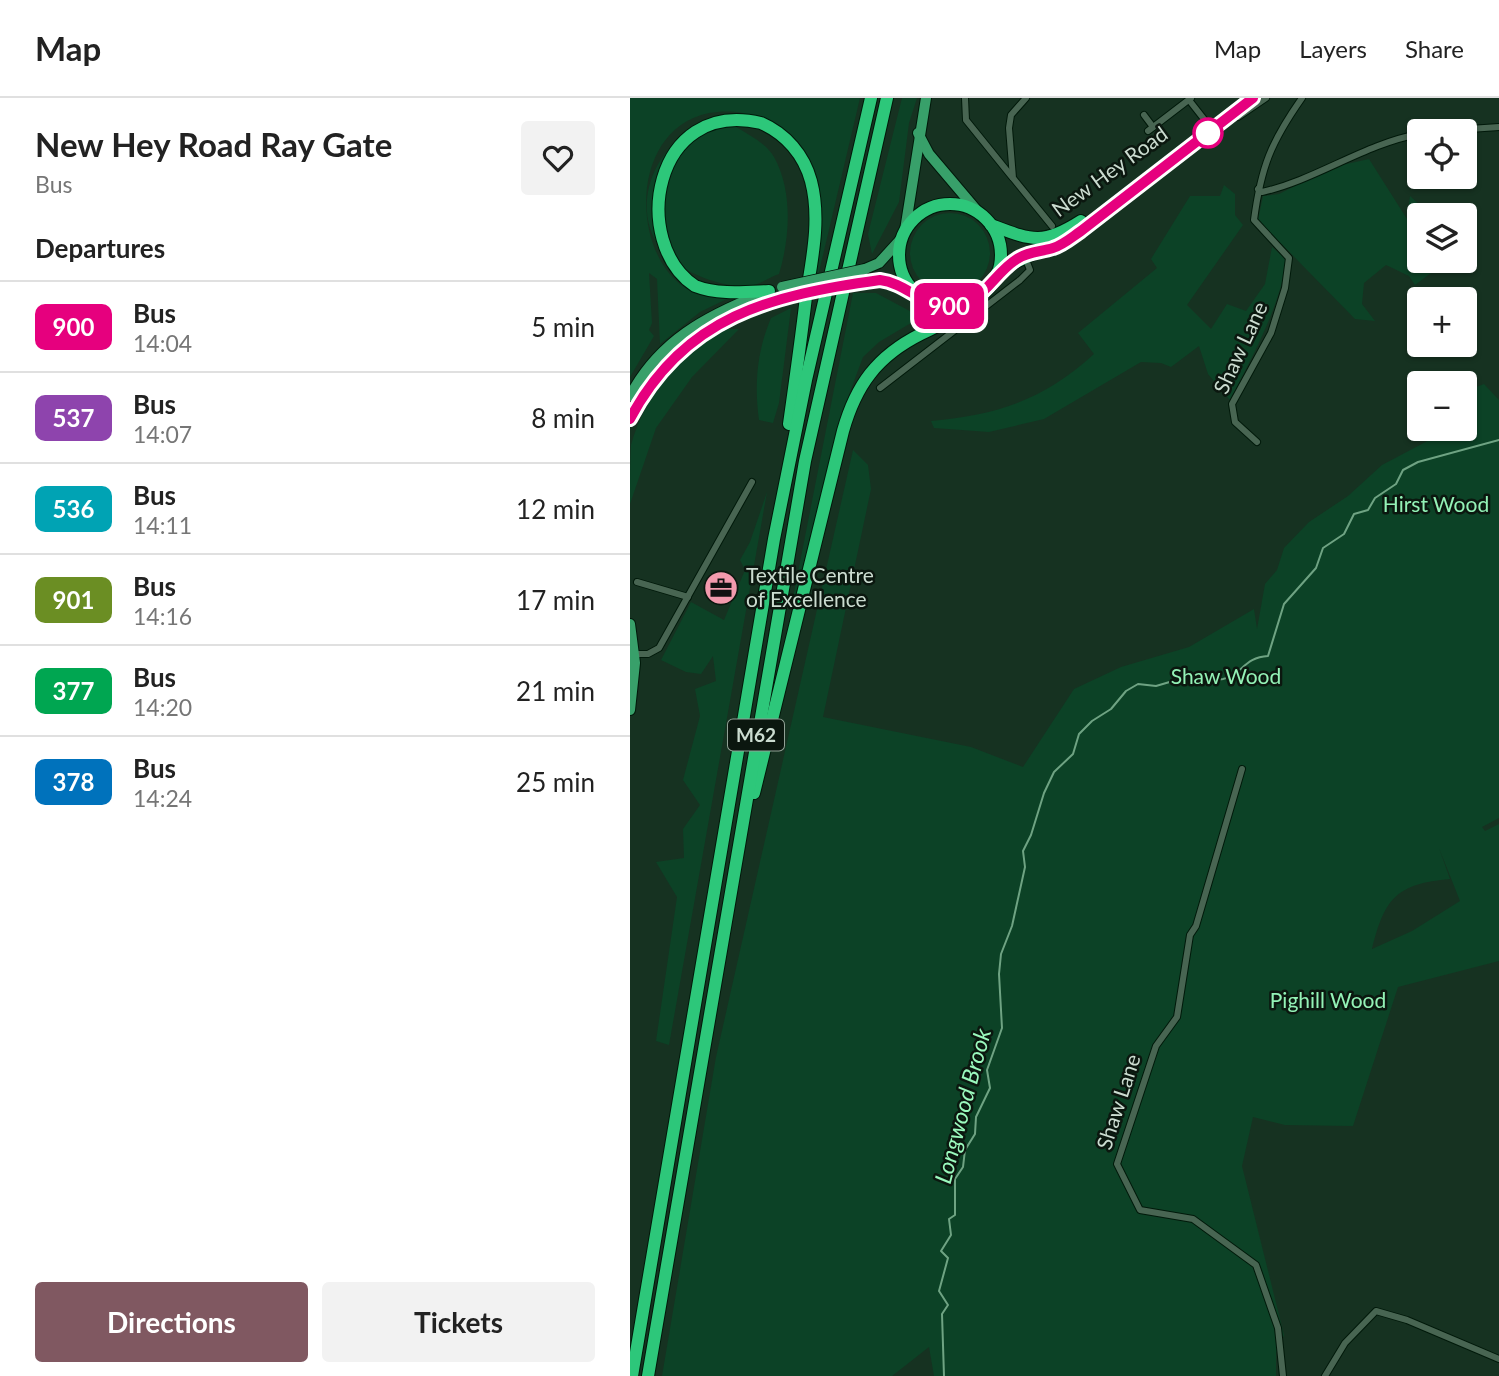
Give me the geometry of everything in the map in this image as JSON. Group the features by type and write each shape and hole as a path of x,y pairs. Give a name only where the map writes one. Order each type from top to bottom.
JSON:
{"highway":[{"name":"M62","path":"632,1376 774,539 806,380 871,98"},
{"name":"M62","path":"648,1376 805,461 887,98"},
{"name":"New Hey Road","path":"991,225 1013,236 1048,238 1079,223 1241,98"},
{"name":"New Hey Road","path":"997,273 1024,255 1056,247 1064,242 1253,98"},
{"path":"680,128 713,116 753,119 786,139 804,161 811,180 815,236 774,539"},
{"path":"729,895 839,444 855,395 874,366 888,353 960,315 991,285 997,273 999,244 991,225 979,214 956,205 943,205 915,218 903,234 900,267 905,280 917,295 942,306 956,306 974,300"},
{"path":"1013,236 1024,255"},
{"path":"653,254 670,271 695,286 733,292 769,291"}],"main road":[{"path":"630,396 643,371 694,324 719,310 782,287 865,269 879,263 903,234 926,98"},
{"path":"918,133 929,154 979,214"},
{"path":"630,419 659,372 699,335 724,320 756,307 867,282 893,282 917,295"},
{"path":"630,624 635,654 630,710"}],"street":[{"path":"965,98 967,120 1052,226"},
{"path":"1013,178 1009,128 1012,115 1026,98"},
{"name":"New Hey Road","path":"1176,156 1266,98"},
{"path":"1302,98 1276,135 1259,177 1258,189 1262,192 1407,138"},
{"path":"1144,115 1151,129 1190,99 1208,124"},
{"path":"1477,128 1499,127"},
{"name":"Shaw Lane","path":"1257,442 1235,422 1232,404 1271,333 1285,288 1289,258 1254,220 1258,189"},
{"path":"880,387 1020,280 1030,270 1024,255"},
{"path":"635,654 648,654 659,648 752,482"},
{"path":"637,582 688,597"},
{"name":"Shaw Lane","path":"1242,769 1196,926 1190,934 1177,1017 1156,1046 1117,1164 1140,1210 1194,1219 1256,1265 1278,1328 1283,1376"},
{"path":"1325,1376 1345,1343 1376,1311 1407,1320 1499,1359"}],"green space":[{"path":"630,98 860,98 819,272 813,274 811,170 774,133 746,114 719,112 709,113 683,124 664,142 652,165 647,192 647,220 654,246 666,270 684,287 702,293 731,297 700,312 660,344 657,279 649,273 652,323 649,330 654,336 630,377"},
{"path":"902,98 917,98 909,123 899,202 872,254 868,234"},
{"path":"736,127 771,152 780,170 787,199 786,245 779,274 749,286 712,281 676,263 659,246 647,213 647,196 652,179 669,149 698,131"},
{"path":"1369,159 1407,219 1407,273 1431,273 1415,285 1409,276 1386,265 1364,283 1362,304 1375,321 1355,319 1258,220 1263,196 1279,194 1333,167"},
{"path":"1224,185 1235,194 1235,215 1243,225 1187,305 1211,329 1227,304 1246,311 1265,284 1272,247 1287,260 1271,315 1230,400 1208,374 1199,346 1171,367 1161,363 1141,362 1044,419 989,432 934,428 931,421 998,409 1038,394 1075,370 1094,354 1078,333 1157,268 1151,259 1190,196 1220,196"},
{"path":"942,213 958,213 979,224 990,245 990,261 979,282 958,293 942,293 928,287 916,275 910,261 910,245 916,231 928,219"},
{"path":"853,293 876,293 921,317 879,342 863,357 844,408 787,628"},
{"path":"791,308 779,403 773,423 759,420 757,381 763,343 771,318"},
{"path":"724,329 739,329 692,377 656,428 630,504 631,445 645,409 679,364"},
{"path":"1484,384 1499,400 1499,818 1482,827 1485,831 1499,824 1499,961 1398,987 1353,1126 1285,1125 1253,1117 1242,1166 1284,1335 1276,1353 1276,1376 934,1376 929,1347 892,1376 662,1376 716,1057 853,450 868,465 871,489 823,717 971,747 1023,767 1074,689 1121,667 1189,647 1254,609 1257,629 1265,584 1277,570 1284,548 1309,522 1348,496 1382,465 1427,441 1477,441 1477,387","holes":["1439,848 1460,901 1412,931 1372,949 1382,917 1396,896 1417,885 1450,879"]},
{"path":"767,492 669,1045 656,1041 677,897 656,862 684,858 683,829 700,805 683,780 700,716 695,689 716,681 713,656 701,674 686,672 661,660 691,602 724,620 745,570 740,560 750,542"}],"waterway":[{"name":"Longwood Brook","path":"944,1376 942,1314 948,1305 939,1291 948,1258 941,1251 951,1235 949,1219 955,1215 955,1179 963,1167 965,1150 975,1134 976,1117 990,1088 987,1070 1002,1028 999,974 1001,954 1012,926 1025,867 1023,851 1054,772 1073,754 1079,734 1092,721 1111,709 1126,691 1138,684 1156,686 1173,681 1178,673 1223,679 1235,674 1254,659 1268,656 1284,604 1316,568 1323,548 1344,534 1354,514 1368,510 1375,498 1396,484 1403,470 1418,462 1499,440"}],"bus line":[{"name":"900","path":"630,419 643,394 677,353 724,320 756,307 880,280 893,282 929,302 942,306 956,306 974,300 991,285 997,273 1019,257 1056,247 1081,231 1253,98"}],"place":[{"name":"Textile Centre of Excellence","path":"721,588"}],"park label":[{"name":"Hirst Wood","path":"1436,505"},
{"name":"Shaw Wood","path":"1226,677"},
{"name":"Pighill Wood","path":"1328,1001"}]}
